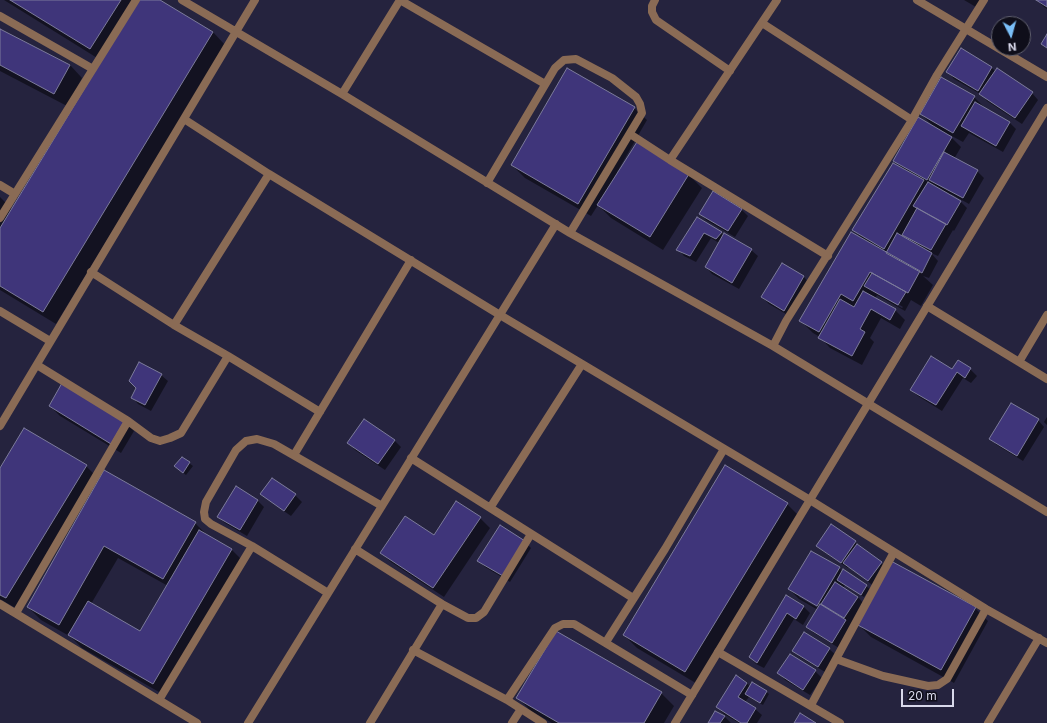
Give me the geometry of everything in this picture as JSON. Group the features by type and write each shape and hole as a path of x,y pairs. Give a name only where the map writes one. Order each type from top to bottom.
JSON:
{"street":[{"path":"0,218 136,0"},
{"path":"182,0 342,94 570,233 773,346 1047,512"},
{"path":"0,426 255,0"},
{"path":"342,94 400,0 545,84"},
{"path":"655,0 652,6 652,12 656,20 730,71"},
{"path":"670,160 778,0"},
{"path":"917,0 1047,77"},
{"path":"773,346 786,321 912,120 937,75 984,0"},
{"path":"0,16 93,69"},
{"path":"762,23 912,120"},
{"path":"487,183 555,68 564,60 576,59 612,78 636,97 640,104 642,113 570,233"},
{"path":"675,723 1047,109"},
{"path":"184,119 269,174 500,315 810,500 986,609 1047,643"},
{"path":"630,134 828,256"},
{"path":"174,325 269,174"},
{"path":"0,185 14,194"},
{"path":"248,723 556,224"},
{"path":"294,455 411,260"},
{"path":"91,272 174,325 320,412"},
{"path":"927,306 1047,379"},
{"path":"0,311 50,341"},
{"path":"1019,362 1047,315"},
{"path":"37,365 128,421 151,438 160,441 181,432 228,356"},
{"path":"490,508 582,364"},
{"path":"16,613 128,421"},
{"path":"328,593 205,519 204,512 206,502 236,450 246,441 257,439 274,444 382,506"},
{"path":"606,642 665,549 724,449"},
{"path":"411,458 634,598"},
{"path":"355,549 442,604 468,618 476,618 484,612 531,534"},
{"path":"158,700 252,546"},
{"path":"811,705 894,552"},
{"path":"0,604 197,723"},
{"path":"370,723 442,604"},
{"path":"836,659 883,676 928,686 938,685 947,679 986,609"},
{"path":"507,700 555,628 563,624 574,624 692,695"},
{"path":"988,723 1039,638"},
{"path":"413,650 507,700 543,723"},
{"path":"718,652 840,723"},
{"path":"512,723 521,709"}],"building":[{"path":"10,0 121,0 90,49"},
{"path":"138,0 160,0 213,32 43,312 0,286 0,228"},
{"path":"1036,0 1047,0 1047,7"},
{"path":"0,29 70,65 54,94 0,65"},
{"path":"1047,34 1047,48 1041,44"},
{"path":"961,48 992,67 978,91 946,72"},
{"path":"567,68 635,107 578,204 511,165"},
{"path":"997,68 1033,92 1015,118 979,94"},
{"path":"941,77 975,96 953,133 920,114"},
{"path":"975,102 1010,122 996,146 961,126"},
{"path":"918,117 952,137 927,180 893,161"},
{"path":"637,142 689,174 650,237 597,205"},
{"path":"944,152 978,170 963,198 929,180"},
{"path":"893,163 924,180 884,249 852,230"},
{"path":"928,182 961,201 947,225 913,206"},
{"path":"713,191 742,209 728,231 699,214"},
{"path":"917,208 946,224 931,250 902,235"},
{"path":"697,217 722,232 716,239 704,233 690,256 676,250"},
{"path":"851,232 920,271 908,293 870,272 853,301 841,294 819,332 799,321"},
{"path":"724,233 752,249 732,283 705,267"},
{"path":"897,233 932,253 922,273 886,253"},
{"path":"782,263 804,276 784,311 761,297"},
{"path":"872,273 906,292 898,305 864,286"},
{"path":"863,291 896,309 890,320 871,309 860,329 865,332 852,356 818,338 840,299 854,307"},
{"path":"931,356 952,369 958,360 971,368 965,378 957,372 936,405 910,390"},
{"path":"139,362 162,374 145,405 131,398 136,388 129,381"},
{"path":"62,383 125,420 111,444 49,406"},
{"path":"1011,403 1039,419 1017,456 989,439"},
{"path":"364,419 395,440 378,464 347,443"},
{"path":"24,428 87,465 6,598 0,595 0,468"},
{"path":"182,457 190,462 183,473 174,466"},
{"path":"725,465 788,503 685,672 623,635"},
{"path":"104,470 196,522 163,579 104,546 59,625 27,607"},
{"path":"272,478 296,494 284,511 260,494"},
{"path":"236,486 258,500 240,530 217,517"},
{"path":"456,501 481,517 433,588 380,553 405,516 434,535"},
{"path":"831,524 856,541 841,563 816,546"},
{"path":"500,525 525,541 503,576 477,561"},
{"path":"199,530 232,549 153,684 68,635 88,601 140,631"},
{"path":"857,544 882,562 868,581 843,563"},
{"path":"811,551 840,567 817,606 788,589"},
{"path":"891,561 976,607 941,670 856,624"},
{"path":"843,569 867,585 861,595 837,580"},
{"path":"835,582 858,597 844,618 821,604"},
{"path":"786,595 804,606 796,619 787,613 757,663 749,657"},
{"path":"820,604 846,620 832,643 806,627"},
{"path":"556,631 662,692 644,723 559,723 516,698"},
{"path":"804,632 830,648 818,667 792,651"},
{"path":"790,654 816,670 803,690 777,673"},
{"path":"736,675 747,683 738,697 756,708 747,723 741,723 716,707"},
{"path":"752,682 767,691 760,703 745,694"},
{"path":"715,711 725,716 720,723 708,723"},
{"path":"800,713 816,723 794,723"}]}
